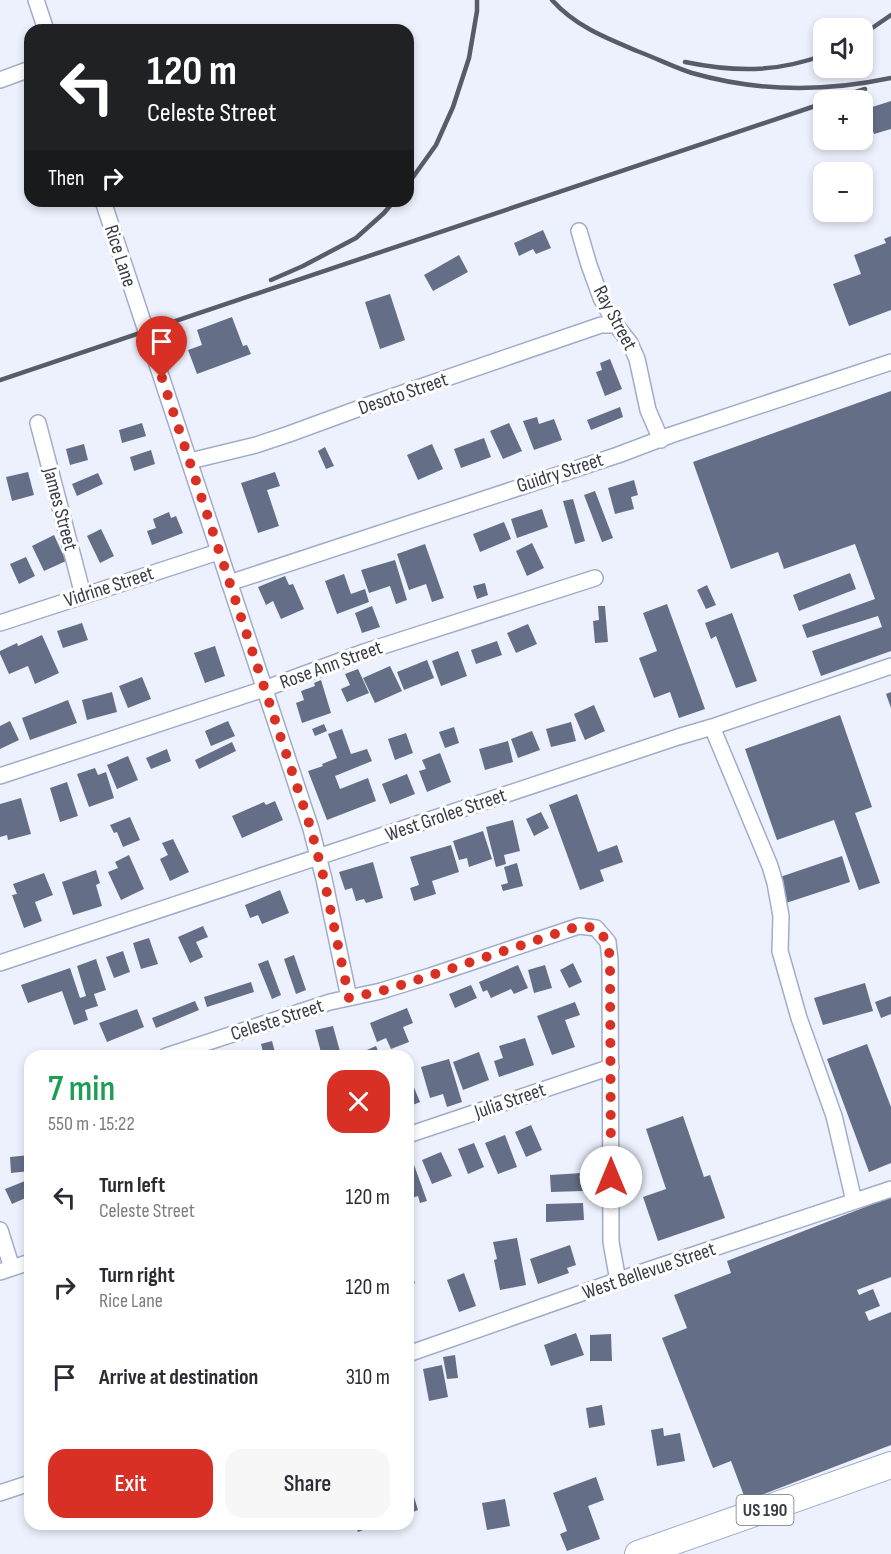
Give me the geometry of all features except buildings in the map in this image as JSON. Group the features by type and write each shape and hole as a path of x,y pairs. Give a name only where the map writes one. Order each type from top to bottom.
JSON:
{"highway":[{"name":"US 190","path":"638,1554 891,1466"}],"street":[{"path":"36,0 44,24"},
{"path":"0,80 24,71"},
{"name":"Rice Lane","path":"105,207 311,829 349,998"},
{"name":"Ray Street","path":"579,231 601,298 616,325 630,342 637,359 648,410 661,440"},
{"name":"Desoto Street","path":"190,461 256,445 601,325 616,325"},
{"name":"Guidry Street","path":"229,583 891,362"},
{"name":"James Street","path":"38,423 83,595"},
{"name":"Vidrine Street","path":"0,623 218,552"},
{"name":"Rose Ann Street","path":"0,777 264,689 364,652 595,578"},
{"name":"West Grolee Street","path":"0,963 891,666"},
{"path":"712,727 770,866 781,916 780,951 799,1018 834,1116 854,1201"},
{"name":"Celeste Street","path":"184,1050 330,1002 381,991 420,979 579,926 596,928 608,942 611,1067"},
{"path":"611,1067 611,1242 618,1281"},
{"name":"Julia Street","path":"414,1134 611,1067"},
{"name":"West Bellevue Street","path":"414,1352 891,1189"},
{"path":"0,1230 6,1270 24,1264"},
{"path":"0,1493 24,1485"}],"railway":[{"path":"414,176 436,145 453,107 469,58 477,0"},
{"path":"552,0 571,17 603,36 678,68 717,79 767,87 816,88 891,78"},
{"path":"873,27 891,15"},
{"path":"685,62 720,68 755,69 788,65 813,59"},
{"path":"0,380 813,107"},
{"path":"271,280 356,238 389,207"}],"route":[{"path":"162,378 311,829 349,998 414,981 579,926 596,928 608,942 610,960 611,1177"}]}
